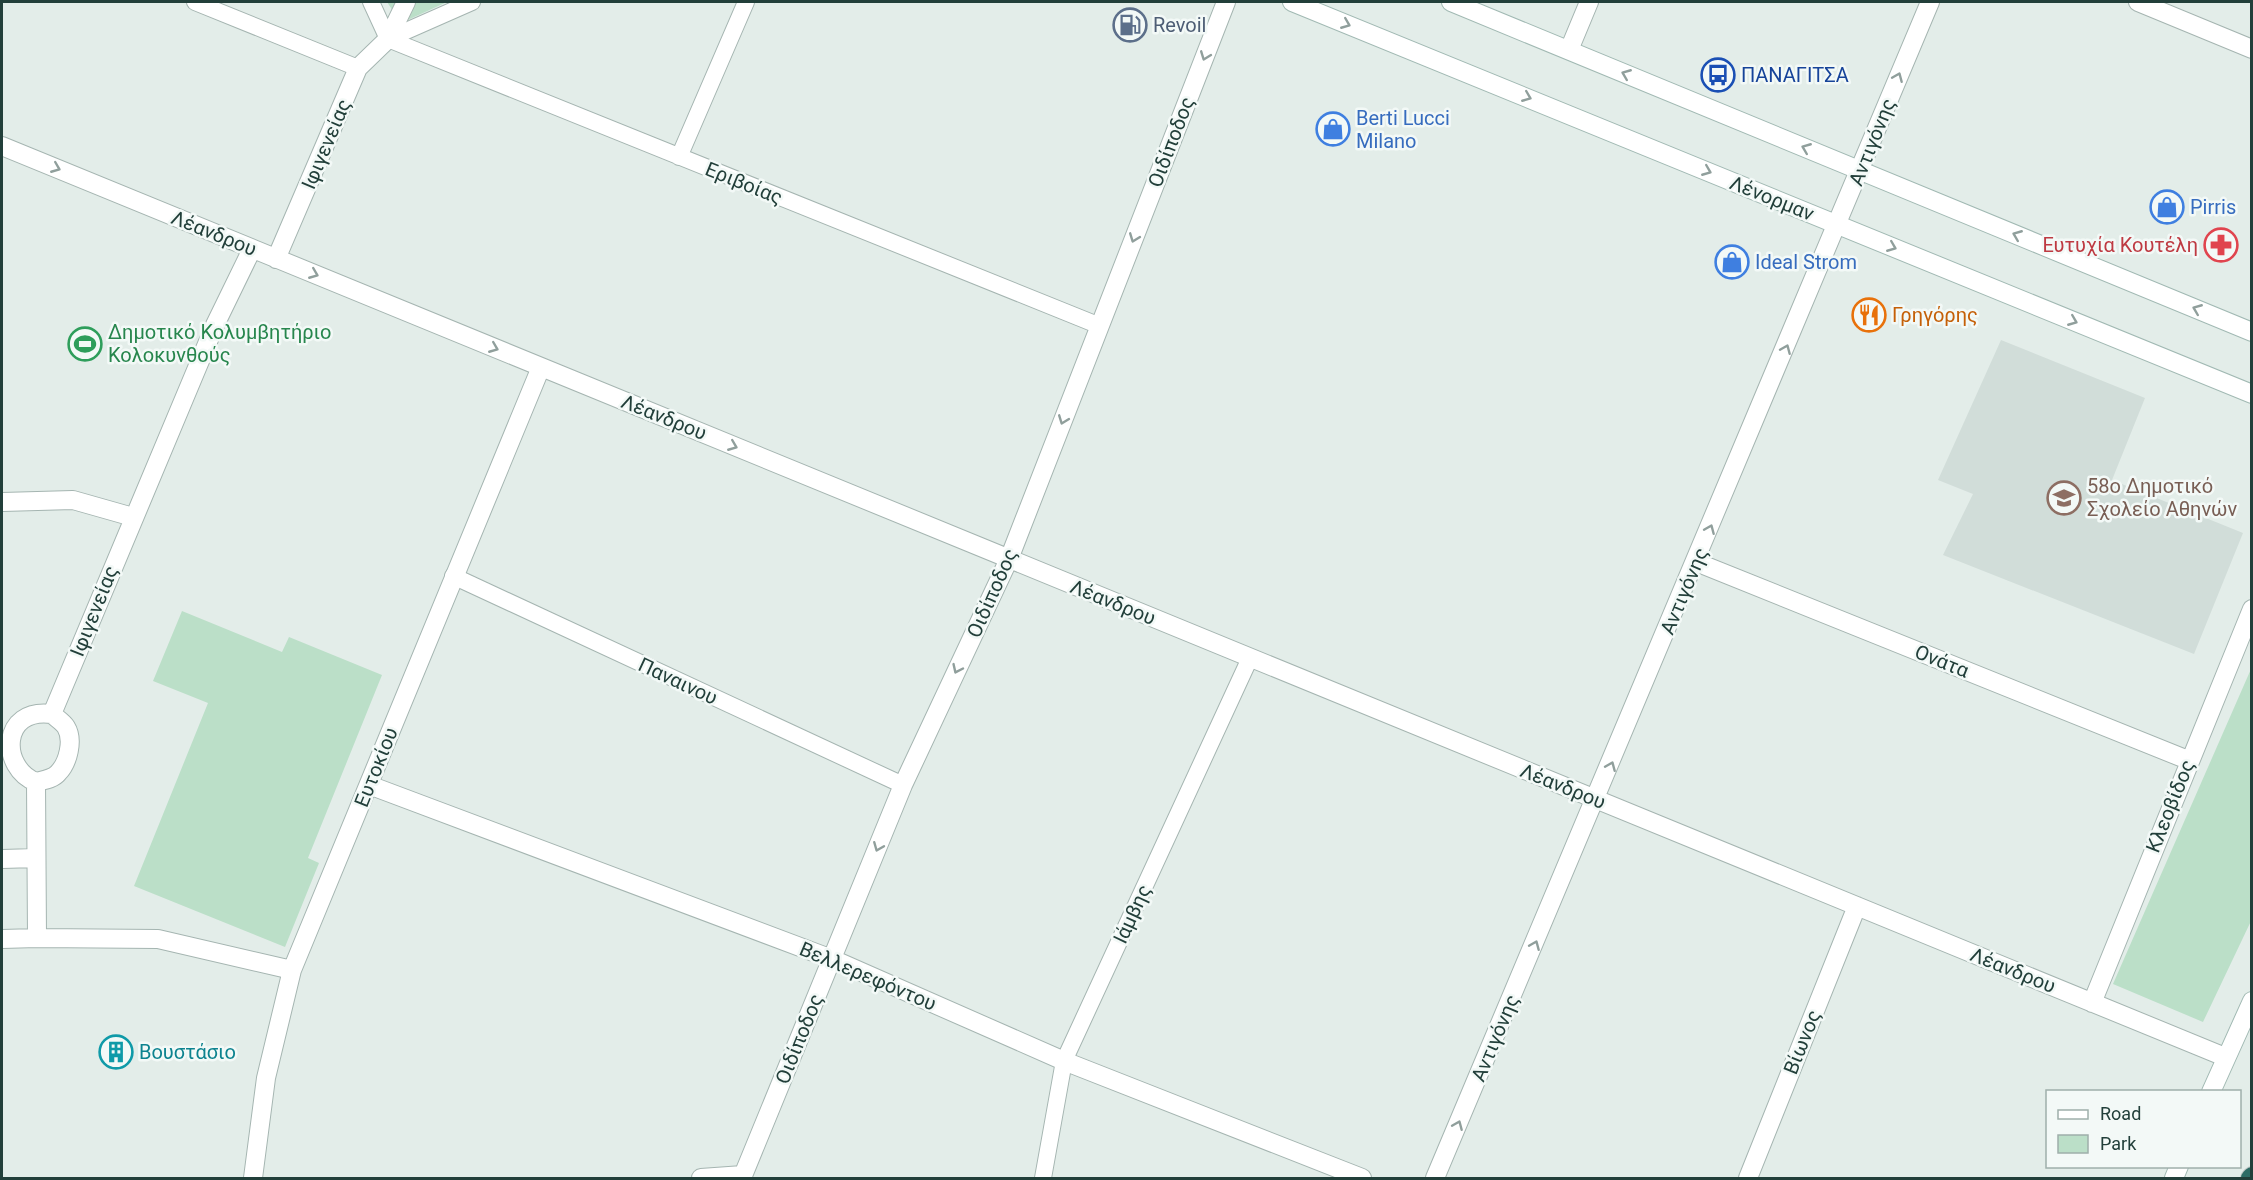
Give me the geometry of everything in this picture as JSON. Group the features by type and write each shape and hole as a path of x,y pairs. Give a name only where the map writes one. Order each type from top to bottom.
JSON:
{"street":[{"name":"Ιφιγενείας","path":"276,259 358,68 388,39 405,2"},
{"name":"Οιδίποδος","path":"742,1177 903,785 1009,559 1226,2"},
{"name":"Λένορμαν","path":"1292,2 2252,394"},
{"path":"1450,2 2252,332"},
{"path":"1569,51 1589,2"},
{"name":"Αντιγόνης","path":"1435,1179 1597,800 1930,2"},
{"path":"2138,2 2252,49"},
{"name":"Λέανδρου","path":"2,146 2225,1057"},
{"name":"Ιφιγενείας","path":"52,714 215,325 252,249"},
{"name":"Ευτοκίου","path":"253,1179 266,1078 291,970 541,367"},
{"path":"2,502 73,500 133,517"},
{"name":"Ονάτα","path":"1696,562 2188,760"},
{"name":"Κλεοβίδος","path":"2091,1003 2188,760 2252,609"},
{"path":"39,712 52,714 66,727 70,740 68,755 59,772 48,779 36,782 22,778 12,769 3,745 7,730 20,717 39,712"},
{"path":"36,782 37,938"},
{"name":"Βελλερεφόντου","path":"369,785 832,959 1064,1061 1362,1179"},
{"path":"2,859 36,858"},
{"name":"Βίωνος","path":"1748,1179 1857,906"},
{"path":"2,939 158,939 291,970"},
{"path":"2212,1090 2252,1001"},
{"path":"701,1179 742,1177"}],"lane":[{"path":"195,2 358,68"},
{"path":"371,2 388,39"},
{"name":"Ιφιγενείας","path":"388,39 472,2"},
{"path":"679,157 746,2"},
{"name":"Εριβοίας","path":"388,39 1100,326"},
{"name":"Παναινου","path":"453,576 903,785"},
{"name":"Ιάμβης","path":"1043,1179 1064,1061 1250,658"}],"shaded area":[{"name":"58ο Δημοτικό Σχολείο Αθηνών","path":"2001,340 2145,398 2112,480 2243,533 2194,654 1943,555 1973,494 1938,480"}],"green space":[{"path":"387,2 447,2 401,23"},
{"path":"182,611 282,652 289,637 382,675 308,858 319,863 285,947 134,886 208,703 153,681"},
{"path":"2251,669 2251,921 2203,1022 2113,984"}],"place":[{"name":"Revoil","path":"1130,25"},
{"name":"ΠΑΝΑΓΙΤΣΑ","path":"1718,75"},
{"name":"Berti Lucci Milano","path":"1333,129"},
{"name":"Pirris","path":"2167,207"},
{"name":"Ευτυχία Κουτέλη","path":"2221,245"},
{"name":"Ideal Strom","path":"1732,262"},
{"name":"Γρηγόρης","path":"1869,315"},
{"name":"Δημοτικό Κολυμβητήριο Κολοκυνθούς","path":"85,344"},
{"name":"58ο Δημοτικό Σχολείο Αθηνών","path":"2064,498"},
{"name":"Βουστάσιο","path":"116,1052"}]}
